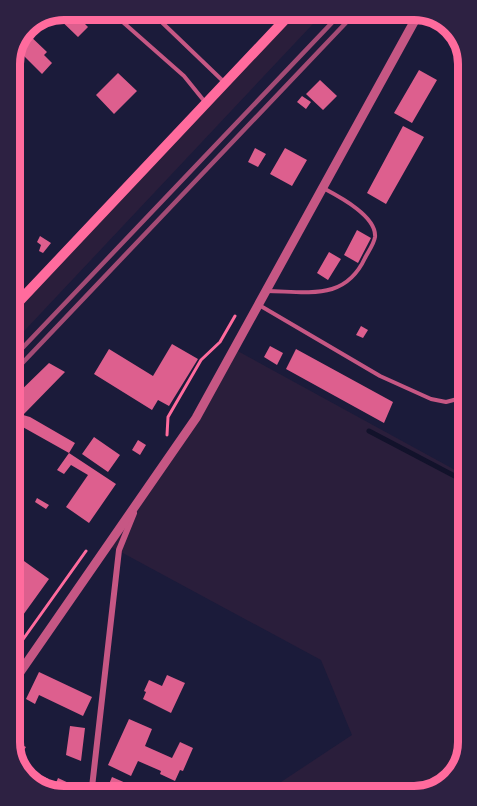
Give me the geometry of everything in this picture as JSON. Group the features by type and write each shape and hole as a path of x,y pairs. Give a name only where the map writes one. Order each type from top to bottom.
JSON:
{"main road":[{"path":"20,301 284,20"}],"street":[{"path":"19,674 196,418 415,20"},
{"path":"92,786 119,550 139,501"}],"lane":[{"path":"120,20 184,76 206,103"},
{"path":"160,20 225,82"},
{"path":"266,291 329,290 352,278 362,264 375,239 373,227 362,213 341,197 323,188"},
{"path":"258,305 380,376 431,399 446,402 458,399"}],"path":[{"path":"167,437 168,417 201,360 220,342 238,311"},
{"path":"19,645 88,549"}],"shaded area":[{"path":"285,20 317,20 20,336 20,301"},
{"path":"234,349 458,472 458,743 452,765 443,776 425,785 414,786 285,786 281,782 352,735 321,660 108,545 196,418"}],"building":[{"path":"60,20 81,20 88,27 78,37"},
{"path":"30,35 47,52 44,55 52,63 42,74 21,53"},
{"path":"419,70 437,80 412,123 394,113"},
{"path":"118,73 137,91 114,114 96,95"},
{"path":"320,80 337,96 323,110 306,94"},
{"path":"302,96 311,102 306,109 297,102"},
{"path":"403,126 424,137 386,204 367,193"},
{"path":"255,148 266,154 258,167 248,162"},
{"path":"285,148 307,160 292,186 270,174"},
{"path":"357,230 371,238 358,263 344,255"},
{"path":"40,236 51,243 43,253 39,251 41,245 37,242"},
{"path":"329,252 341,259 328,280 317,273"},
{"path":"361,326 368,330 363,338 356,335"},
{"path":"172,344 198,359 169,406 158,400 152,410 94,374 109,349 153,376"},
{"path":"270,346 283,353 277,365 264,357"},
{"path":"296,349 393,402 384,423 286,369"},
{"path":"49,363 65,372 23,415 75,443 69,453 19,425 20,392"},
{"path":"94,437 120,455 108,472 82,454"},
{"path":"138,440 146,445 140,455 132,450"},
{"path":"69,453 116,484 89,523 66,507 88,475 71,465 64,474 57,470"},
{"path":"37,498 49,505 46,509 35,502"},
{"path":"24,561 49,579 19,620 19,567"},
{"path":"39,672 92,697 83,716 39,695 35,704 26,699"},
{"path":"167,675 185,683 171,713 143,699 149,680 162,686"},
{"path":"129,719 152,729 145,746 172,758 180,742 193,748 183,771 180,770 175,781 160,774 161,771 138,761 131,776 108,765"},
{"path":"70,726 85,728 81,761 66,755"},
{"path":"19,744 26,747 21,754"},
{"path":"36,774 49,779 47,783 39,779"},
{"path":"112,777 133,786 108,786"},
{"path":"58,778 73,785 73,786 55,785"}],"waterway":[{"path":"369,431 458,478"}],"railway":[{"path":"20,351 335,20"},
{"path":"20,366 349,20"}]}
